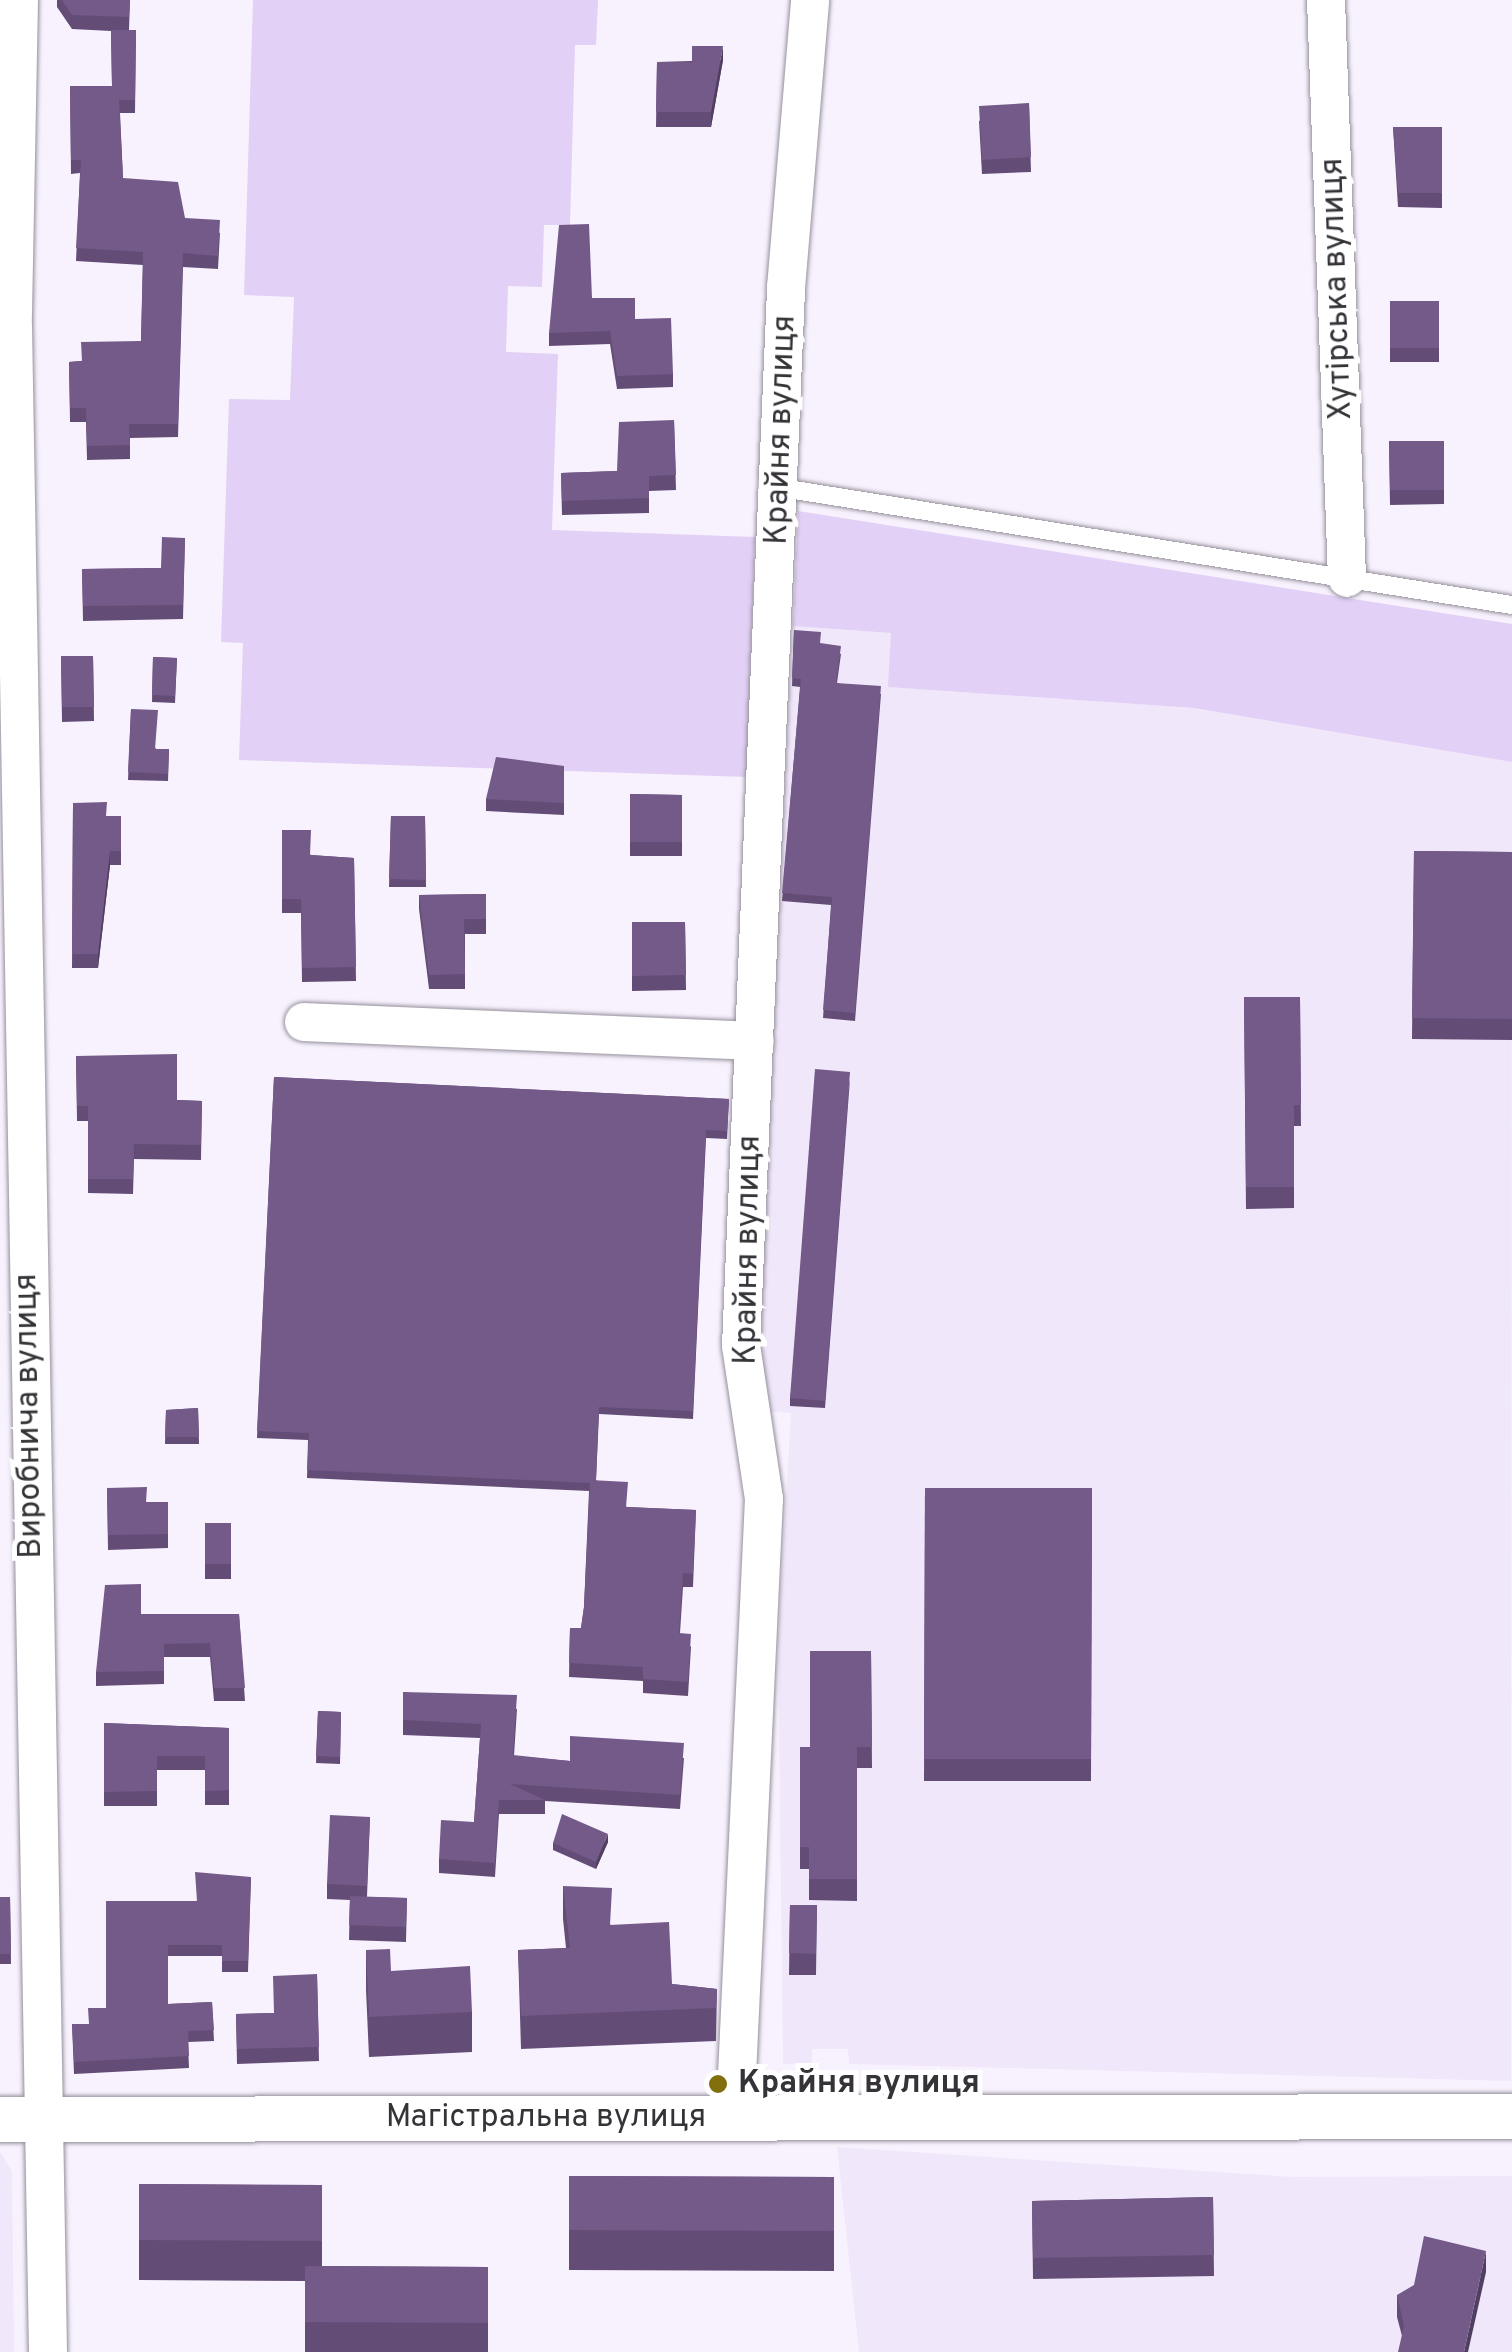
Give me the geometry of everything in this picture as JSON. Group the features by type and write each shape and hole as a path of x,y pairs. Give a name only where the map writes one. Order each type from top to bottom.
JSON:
{"street":[{"name":"Виробнича вулиця","path":"18,0 14,326 20,2119 48,2352"},
{"name":"Крайня вулиця","path":"735,2118 764,1499 741,1346 782,488 786,288 810,0"},
{"name":"Хутірська вулиця","path":"1326,0 1347,578"},
{"path":"304,1022 756,1041"},
{"name":"Магістральна вулиця","path":"20,2119 1512,2116"}],"lane":[{"path":"782,488 1512,605"}],"shaded area":[{"path":"253,0 598,0 596,45 575,45 570,225 544,225 542,287 508,286 506,352 558,354 552,530 755,537 747,777 239,760 243,643 221,642 229,399 290,400 294,297 244,295"},
{"path":"798,511 1512,624 1512,762 1194,708 888,687 891,633 793,626"},
{"path":"793,626 891,633 889,687 1194,708 1512,762 1511,2081 849,2064 848,2049 812,2049 812,2064 783,2064 778,1639 791,1413 764,1411 756,1347"},
{"path":"837,2147 1294,2177 1512,2176 1512,2352 859,2352"},
{"path":"0,2152 12,2171 14,2352 0,2352"}],"building":[{"path":"62,0 130,0 129,17 72,15"},
{"path":"111,30 136,30 135,100 119,100 123,178 178,182 185,218 220,220 218,256 183,253 178,424 129,424 130,445 87,446 86,408 70,408 69,362 82,361 81,342 141,341 143,252 76,248 81,160 71,160 70,86 112,86"},
{"path":"692,46 723,46 711,112 656,112 657,62 692,62"},
{"path":"1029,103 1031,157 982,160 979,106"},
{"path":"1393,127 1442,127 1442,193 1398,193"},
{"path":"589,224 592,298 635,298 635,319 671,318 673,374 617,376 610,331 549,333 559,225"},
{"path":"1390,301 1439,301 1439,348 1390,348"},
{"path":"674,420 676,475 649,476 649,498 562,501 561,473 617,471 619,422"},
{"path":"1389,441 1444,441 1444,490 1390,490"},
{"path":"162,537 185,538 183,605 83,606 82,569 161,568"},
{"path":"794,630 821,632 820,643 841,646 836,683 881,686 855,1013 823,1010 832,897 782,893 801,679 792,678"},
{"path":"61,656 93,656 94,707 62,707"},
{"path":"153,657 177,658 175,696 152,695"},
{"path":"131,709 158,710 155,749 169,749 168,774 128,772"},
{"path":"496,757 564,766 564,803 486,799"},
{"path":"630,794 682,795 682,842 630,842"},
{"path":"107,802 106,816 121,816 121,851 110,851 98,954 72,954 73,803"},
{"path":"391,816 425,816 426,880 389,879"},
{"path":"282,830 311,830 310,855 354,858 356,967 302,968 301,899 282,899"},
{"path":"1414,851 1512,852 1512,1019 1412,1018"},
{"path":"486,894 486,919 464,919 465,974 429,975 419,895"},
{"path":"632,922 685,922 686,975 632,976"},
{"path":"1244,997 1300,997 1301,1105 1294,1105 1294,1187 1246,1187"},
{"path":"177,1054 177,1100 202,1101 201,1145 134,1144 133,1179 88,1179 88,1106 77,1106 76,1056"},
{"path":"815,1069 850,1072 825,1401 790,1398"},
{"path":"274,1077 729,1099 727,1131 706,1130 693,1411 599,1407 596,1480 590,1483 307,1470 309,1433 257,1431"},
{"path":"198,1408 199,1437 165,1437 166,1410"},
{"path":"590,1480 628,1482 626,1507 696,1510 693,1574 683,1573 679,1633 691,1634 688,1682 643,1679 643,1667 569,1663 570,1628 581,1628 584,1607"},
{"path":"147,1487 146,1502 168,1502 168,1534 108,1535 107,1488"},
{"path":"925,1488 1092,1488 1091,1759 924,1759"},
{"path":"205,1523 231,1523 231,1564 205,1564"},
{"path":"141,1584 141,1614 239,1614 245,1688 214,1688 210,1643 164,1644 164,1671 96,1672 105,1585"},
{"path":"810,1651 871,1651 872,1747 857,1747 857,1879 809,1879 809,1847 800,1847 800,1747 810,1747"},
{"path":"403,1692 517,1695 513,1755 570,1761 570,1736 684,1743 680,1795 510,1784 545,1800 499,1800 495,1863 439,1859 441,1820 474,1822 481,1724 403,1720"},
{"path":"318,1711 341,1712 340,1757 316,1756"},
{"path":"104,1723 229,1728 229,1790 205,1791 205,1756 157,1756 157,1791 104,1792"},
{"path":"562,1814 608,1834 596,1862 553,1843"},
{"path":"330,1815 370,1817 367,1886 327,1884"},
{"path":"195,1872 251,1877 248,1961 222,1961 222,1945 168,1945 168,2004 212,2002 214,2030 188,2031 189,2056 74,2062 72,2024 89,2024 88,2008 106,2008 106,1901 197,1901"},
{"path":"563,1886 612,1888 610,1925 669,1922 672,1984 717,1989 716,2008 521,2016 518,1950 570,1948"},
{"path":"350,1896 407,1898 406,1927 349,1925"},
{"path":"0,1897 10,1897 11,1954 0,1954"},
{"path":"790,1905 817,1905 816,1954 789,1953"},
{"path":"390,1949 391,1971 470,1966 472,2012 369,2017 366,1950"},
{"path":"317,1974 319,2047 237,2049 236,2014 274,2013 273,1976"},
{"path":"569,2176 834,2177 834,2231 569,2230"},
{"path":"139,2184 322,2185 322,2241 139,2240"},
{"path":"1213,2197 1214,2255 1033,2258 1032,2201"},
{"path":"1424,2236 1486,2251 1464,2352 1398,2352 1404,2326 1397,2295 1414,2285"},
{"path":"305,2266 488,2267 488,2323 305,2322"}],"place":[{"name":"Крайня вулиця","path":"718,2084"}]}
